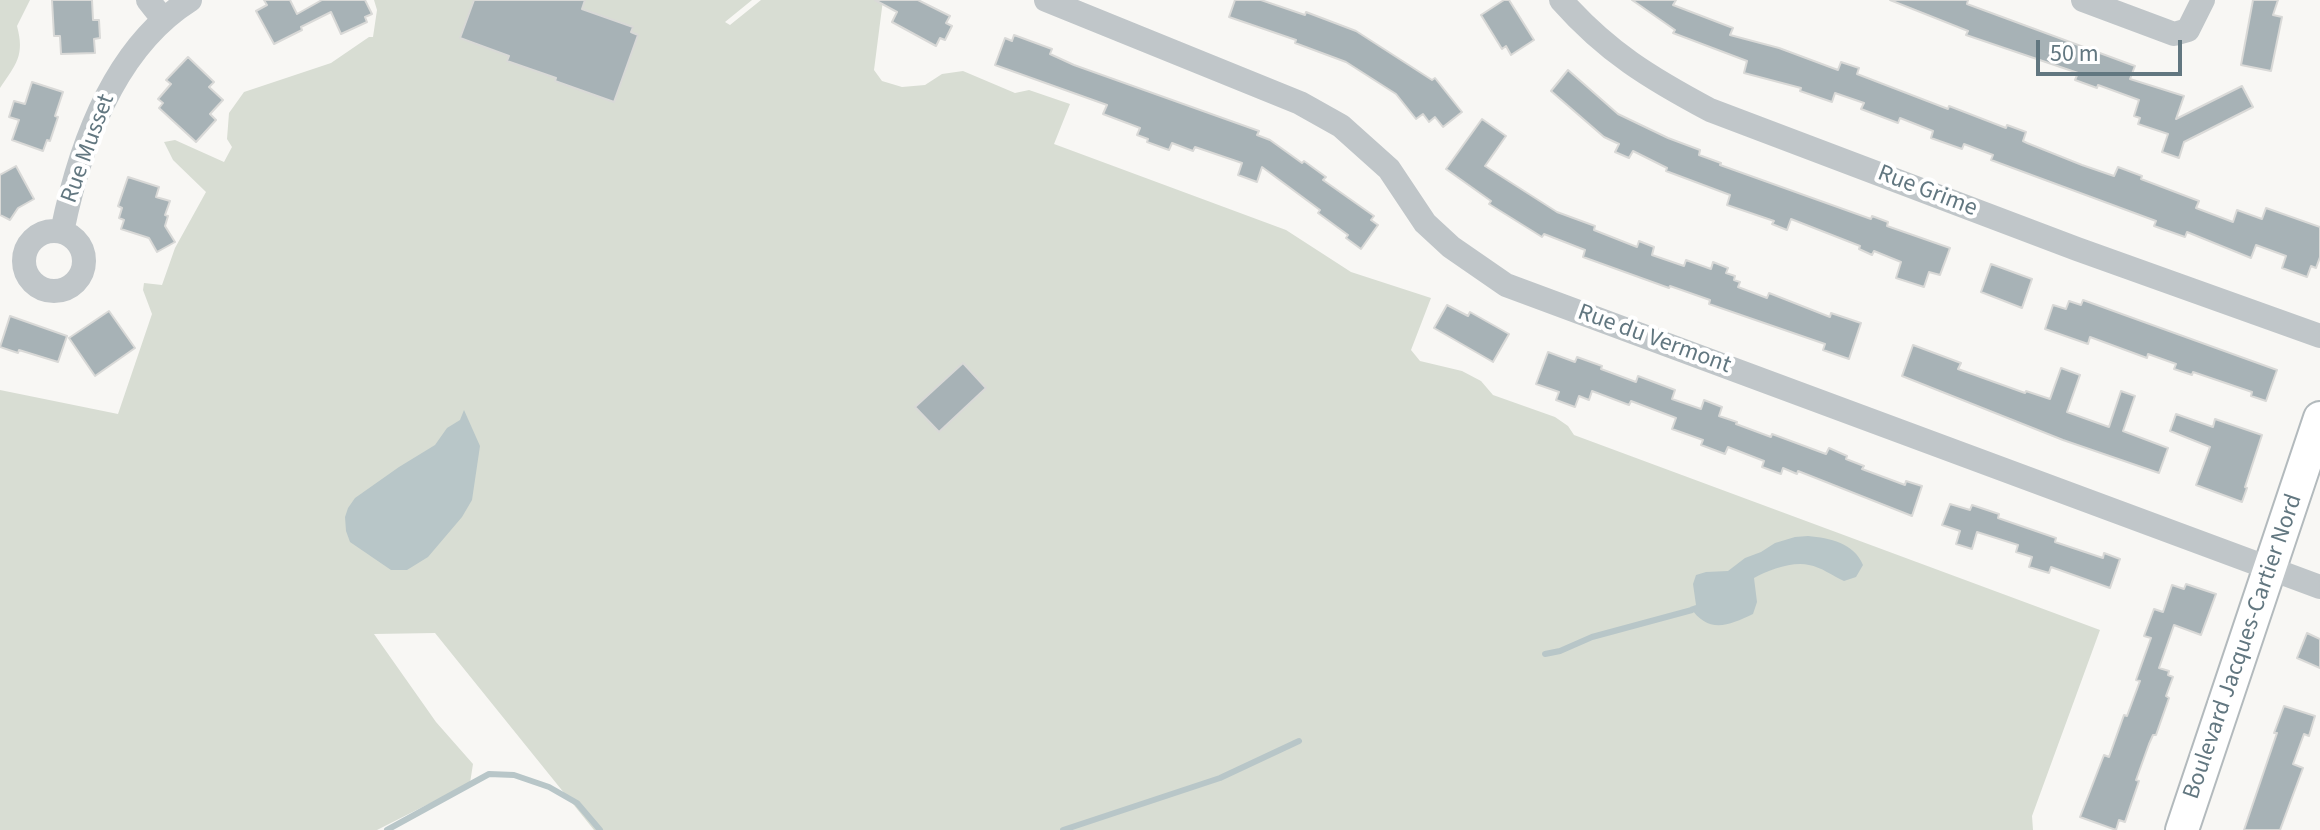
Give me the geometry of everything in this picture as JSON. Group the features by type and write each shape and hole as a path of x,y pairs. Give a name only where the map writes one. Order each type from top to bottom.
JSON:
{"street":[{"name":"Rue Musset","path":"62,232 86,144 104,100 132,58 156,10 190,0"},
{"name":"Rue du Vermont","path":"1046,0 1300,103 1341,126 1389,169 1425,223 1451,247 1506,285 2320,587"},
{"name":"Rue Grime","path":"1561,0 1605,45 1653,80 1710,110 2077,249 2320,336"},
{"path":"2083,0 2174,34 2188,30 2203,0"},
{"name":"Boulevard Jacques-Cartier Nord","path":"2182,830 2320,418"}],"shaded area":[{"path":"0,0 30,0 17,26 20,45 18,59 0,88"},
{"path":"374,0 752,0 725,22 730,25 761,0 883,0 874,70 882,81 902,87 925,85 942,74 963,71 1015,93 1029,90 1070,104 1054,144 1286,230 1351,272 1431,298 1411,350 1420,361 1462,371 1481,381 1493,395 1555,417 1568,426 1574,435 2100,630 2032,816 2033,830 594,830 435,633 374,634 436,722 473,764 470,783 377,830 0,830 0,390 118,414 152,314 143,290 144,283 162,285 175,248 206,192 173,160 164,142 175,140 224,162 232,147 227,139 229,113 244,92 331,63 373,37 377,10"},
{"path":"464,410 480,446 472,500 462,517 428,557 407,570 391,570 350,542 345,517 348,508 355,498 435,445 447,428 460,420"},
{"path":"1808,536 1833,540 1854,551 1863,565 1856,577 1844,581 1813,566 1788,565 1754,578 1757,602 1753,614 1744,618 1727,624 1711,624 1697,616 1690,607 1696,605 1693,584 1696,575 1728,571 1745,558 1775,543"}],"building":[{"path":"52,0 92,0 93,20 99,20 100,38 94,39 95,53 61,54 60,36 54,36"},
{"path":"264,0 290,0 297,14 322,0 365,0 372,14 365,17 367,22 341,34 331,12 274,44 256,11 267,5"},
{"path":"474,0 585,0 582,9 633,27 631,32 638,35 614,102 555,81 556,78 507,61 509,56 460,38"},
{"path":"875,0 918,0 950,16 946,23 952,26 945,40 940,38 936,46 892,22 897,12"},
{"path":"1235,0 1261,0 1305,15 1306,12 1356,31 1432,80 1435,78 1462,112 1443,127 1435,117 1429,122 1423,114 1416,119 1396,94 1346,62 1295,43 1296,40 1229,17"},
{"path":"1509,0 1534,40 1511,55 1506,46 1502,49 1481,15"},
{"path":"1632,0 1676,0 1673,5 1733,28 1730,35 1779,48 1838,70 1841,62 1859,68 1857,74 1948,109 1949,106 2006,128 2007,125 2026,132 2023,141 2082,165 2114,176 2118,167 2142,176 2141,179 2199,201 2196,208 2233,222 2237,210 2262,219 2266,208 2320,227 2320,257 2316,268 2311,266 2307,277 2282,268 2286,256 2256,245 2251,258 2187,232 2185,237 2154,226 2156,221 1991,160 1993,155 1964,144 1962,149 1931,138 1933,131 1900,118 1898,123 1861,109 1864,103 1835,93 1832,102 1800,91 1801,88 1744,73 1747,61 1673,33 1675,30"},
{"path":"1890,0 1968,0 1967,4 2135,66 2130,79 2184,96 2176,119 2242,86 2253,107 2184,142 2179,158 2162,152 2168,134 2138,124 2140,118 2134,116 2139,100 2075,80 2078,73 1966,35 1968,31"},
{"path":"2253,0 2278,0 2273,15 2282,17 2271,71 2241,65"},
{"path":"1014,35 1052,49 1050,54 1074,65 1259,131 1257,135 1270,140 1326,177 1323,180 1374,216 1371,220 1378,225 1361,249 1318,213 1320,210 1262,167 1257,182 1238,175 1242,163 1195,147 1193,151 1172,143 1169,150 1147,142 1148,139 1137,135 1140,128 1103,114 1107,105 995,65 1005,38 1012,41"},
{"path":"188,57 214,82 209,87 223,100 210,114 216,120 196,142 159,108 163,103 158,99 171,84 166,80"},
{"path":"1568,70 1618,114 1700,150 1699,155 1720,165 1871,219 1872,216 1888,222 1887,226 1950,248 1940,275 1929,272 1924,287 1896,278 1901,262 1874,251 1872,255 1859,249 1860,246 1791,219 1787,230 1772,224 1774,221 1727,205 1730,195 1666,171 1667,168 1633,151 1629,158 1615,152 1619,144 1604,137 1551,91"},
{"path":"32,82 63,92 50,141 47,140 43,151 12,140 19,120 9,117 14,101 25,104"},
{"path":"1482,119 1506,136 1485,166 1557,212 1595,226 1594,230 1637,247 1639,241 1654,247 1652,255 1684,266 1686,260 1711,269 1713,262 1728,268 1726,273 1740,282 1738,287 1767,298 1769,293 1830,317 1831,313 1861,323 1849,359 1823,350 1825,344 1709,304 1710,300 1583,257 1585,250 1544,234 1542,237 1489,204 1491,201 1446,169"},
{"path":"16,166 34,199 18,208 10,220 0,215 0,175"},
{"path":"128,177 159,187 156,197 170,201 165,226 175,242 157,252 149,238 121,229 124,220 119,218 122,208 118,206"},
{"path":"1991,264 2032,279 2022,308 1981,292"},
{"path":"2083,300 2277,370 2266,401 2251,396 2252,392 2193,372 2192,375 2174,369 2176,364 2148,354 2147,358 2090,337 2088,344 2045,329 2053,305 2066,309 2069,301 2081,305"},
{"path":"1447,305 1468,316 1470,312 1509,334 1493,362 1434,328"},
{"path":"109,311 135,348 95,376 69,338"},
{"path":"10,316 67,336 58,362 0,347"},
{"path":"1913,345 1961,363 1958,369 2050,399 2061,368 2080,375 2067,412 2109,427 2121,391 2135,396 2123,431 2168,448 2159,473 2063,440 1902,376"},
{"path":"1548,352 1575,362 1577,357 1636,382 1638,376 1675,390 1672,399 1701,409 1704,400 1722,407 1719,416 1736,424 1826,454 1829,448 1864,466 1862,469 1905,485 1906,481 1922,486 1912,516 1798,471 1797,474 1783,468 1781,474 1762,467 1764,461 1728,447 1725,454 1701,445 1703,440 1672,429 1676,418 1631,401 1629,405 1592,391 1589,400 1579,396 1575,407 1556,400 1559,392 1536,384"},
{"path":"963,363 986,388 939,432 915,407"},
{"path":"2176,414 2213,427 2215,419 2262,435 2242,502 2196,485 2210,447 2170,431"},
{"path":"1950,504 1970,510 1972,505 1999,514 1998,518 2056,538 2055,542 2103,558 2104,553 2120,559 2110,588 2051,567 2049,573 2029,567 2032,557 2016,552 2018,545 1977,532 1972,549 1956,544 1960,531 1942,525"},
{"path":"2186,584 2216,594 2201,635 2174,625 2159,668 2169,671 2168,675 2173,677 2166,696 2169,698 2136,780 2139,781 2125,822 2119,820 2116,830 2080,817 2104,755 2109,757 2140,681 2136,680 2151,638 2144,636 2154,609 2163,612 2172,585 2184,589"},
{"path":"2307,633 2320,639 2320,668 2297,658"},
{"path":"2284,706 2315,716 2309,736 2304,734 2293,764 2303,768 2280,830 2244,830 2277,733 2274,733"}],"waterway":[{"path":"1545,654 1592,637 1692,610"},
{"path":"1063,830 1220,778 1299,741"},
{"path":"387,830 489,774 514,775 549,787 577,803 600,830"}]}
